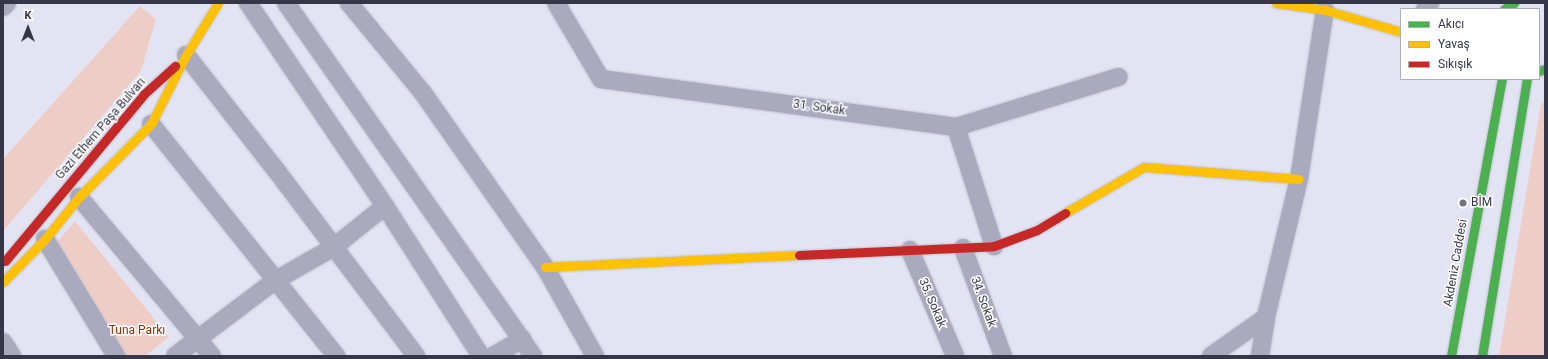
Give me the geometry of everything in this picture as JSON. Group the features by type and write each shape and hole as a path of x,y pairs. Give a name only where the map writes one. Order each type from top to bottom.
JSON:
{"main road":[{"path":"1276,3 1313,7 1400,32"},
{"path":"3,282 45,239 79,197 151,124 214,4"},
{"name":"Gazi Ethem Paşa Bulvarı","path":"3,263 144,94 186,56"},
{"name":"Akdeniz Caddesi","path":"1451,356 1502,80"},
{"path":"1482,356 1527,80"},
{"path":"545,267 994,246 1037,230 1144,167 1298,180"}],"street":[{"path":"3,8 7,3"},
{"path":"248,3 385,206 481,356"},
{"path":"286,3 533,356"},
{"path":"349,3 424,93 545,267 594,356"},
{"name":"31. Sokak","path":"556,3 601,79 956,127 1118,77"},
{"path":"1260,356 1266,317 1298,180 1313,7"},
{"path":"186,56 334,247 416,356"},
{"path":"151,124 336,356"},
{"path":"956,127 994,246"},
{"path":"79,197 212,356"},
{"path":"175,356 276,280 334,247 385,206"},
{"path":"45,239 116,356"},
{"name":"34. Sokak","path":"963,248 1003,356"},
{"name":"35. Sokak","path":"910,250 955,356"},
{"path":"1211,356 1266,317"},
{"path":"493,356 522,339"},
{"path":"3,342 12,356"}],"green space":[{"path":"140,6 156,19 141,71 3,231 3,159"},
{"path":"1545,101 1545,356 1499,356 1541,104"},
{"name":"Tuna Parkı","path":"75,221 169,337 145,356 126,356 57,242"}],"traffic: fast":[{"path":"1506,8 1514,3"},
{"path":"1540,71 1545,69"},
{"path":"1451,356 1502,80"},
{"path":"1482,356 1527,80"}],"traffic: slow":[{"path":"3,282 45,239 79,197 151,124 186,55 218,3"},
{"path":"1276,3 1325,10 1400,32"},
{"path":"1065,213 1144,167 1299,179"},
{"path":"545,267 799,255"}],"traffic: jam":[{"path":"5,261 144,94 175,66"},
{"path":"799,255 994,246 1037,230 1065,213"}],"place":[{"name":"BİM","path":"1463,203"}]}
